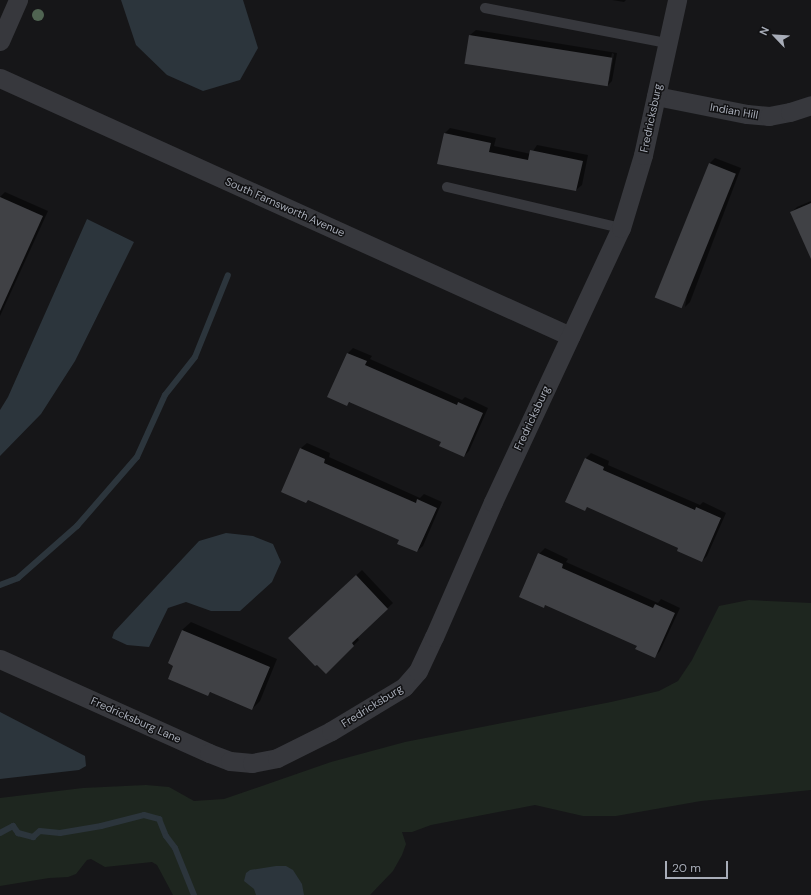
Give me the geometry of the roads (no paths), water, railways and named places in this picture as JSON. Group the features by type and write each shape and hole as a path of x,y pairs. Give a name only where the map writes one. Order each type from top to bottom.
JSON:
{"street":[{"path":"0,41 18,0"},
{"name":"Fredricksburg","path":"277,758 331,731 404,687 418,671 570,336 621,228 643,155 666,43 677,0"},
{"name":"South Farnsworth Avenue","path":"0,78 570,336"},
{"name":"Indian Hill","path":"656,96 747,114 769,116 810,107"},
{"name":"Fredricksburg Lane","path":"0,659 209,753 230,761 252,763 277,758"}],"lane":[{"path":"485,8 666,43"},
{"path":"447,187 621,228"}],"waterway":[{"path":"0,585 18,578 77,526 137,457 165,395 195,357 228,275"},
{"path":"0,833 13,826 18,833 33,837 40,831 60,833 101,826 144,815 159,819 166,836 175,848 194,895"}]}
